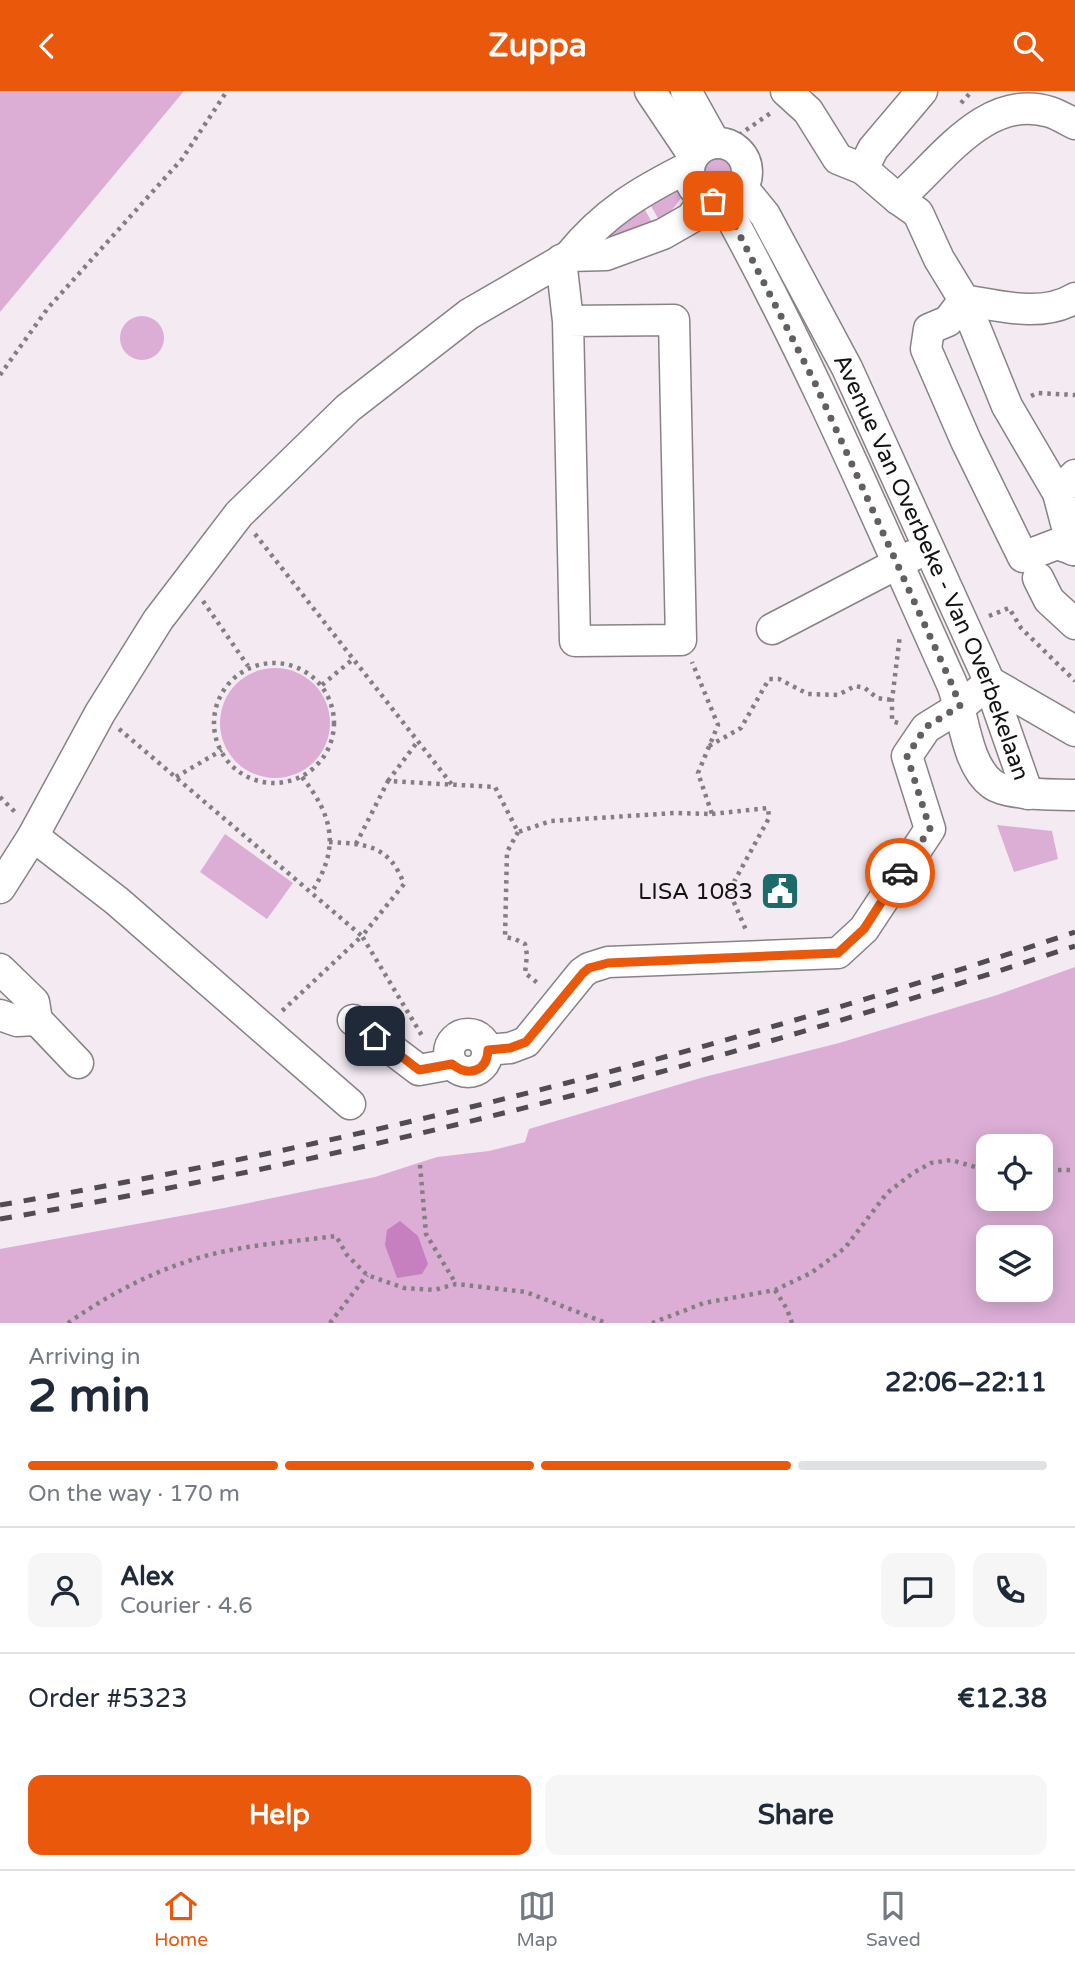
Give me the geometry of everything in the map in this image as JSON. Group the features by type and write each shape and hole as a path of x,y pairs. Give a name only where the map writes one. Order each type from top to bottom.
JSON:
{"street":[{"name":"Avenue Van Overbeke - Van Overbekelaan","path":"650,91 706,152"},
{"name":"Avenue Van Overbeke - Van Overbekelaan","path":"686,91 706,152 691,186 723,196 765,215 846,368 930,547 990,682 1028,794"},
{"path":"863,169 873,149 922,91"},
{"path":"802,98 838,159 863,169 918,213 939,259 964,300 1007,406 1066,484 1074,550 1057,544 1023,557 946,395 926,349 929,329 948,321 964,300"},
{"path":"898,199 921,179 964,133 989,118 1020,108 1049,112 1075,124"},
{"name":"Avenue Van Overbeke - Van Overbekelaan","path":"706,152 736,149 747,167 747,178 723,196"},
{"path":"0,888 33,836 100,713 158,620 239,514 358,401 469,314 565,258 589,232 639,193 706,152"},
{"name":"Avenue Van Overbeke - Van Overbekelaan","path":"723,196 815,383 953,687 976,767 993,785 1028,794"},
{"path":"565,258 606,255 663,234 723,196"},
{"path":"565,258 575,641 681,640 674,320 568,321"},
{"path":"964,300 1041,310 1075,298"},
{"path":"772,629 930,547"},
{"path":"1038,578 1049,600 1075,624"},
{"path":"353,1020 419,1070 451,1055 463,1072 476,1071 486,1062 488,1050 510,1048 526,1042 589,968 608,963 838,953 864,929 930,829 907,756 926,727 960,706 990,682 1075,731"},
{"path":"1028,794 1075,795"},
{"path":"33,836 117,901 350,1104"},
{"path":"0,969 34,1002 37,1020 78,1063"},
{"path":"0,1015 17,1021 37,1020"}],"path":[{"path":"0,375 48,308 182,159 227,91"},
{"path":"706,152 802,98"},
{"path":"1007,406 1038,393 1075,395"},
{"path":"239,514 454,786"},
{"path":"189,581 248,666"},
{"path":"1009,608 1021,628 1075,681"},
{"path":"897,627 901,638 892,700 892,721 923,732"},
{"path":"681,640 690,652 692,664 718,725 698,773 712,814"},
{"path":"322,685 353,659"},
{"path":"259,663 283,663 296,666 322,685 330,702 333,721 325,758 302,777 284,783 258,780 236,769 222,750 216,734 216,721 221,695 238,674 248,666 259,663"},
{"path":"709,746 741,728 769,679 779,679 808,694 838,695 855,686 865,688 877,698 892,700"},
{"path":"100,713 362,936 427,1043 451,1055"},
{"path":"356,844 388,781 418,741"},
{"path":"176,777 222,750"},
{"path":"302,777 323,810 330,850 324,874 312,893"},
{"path":"388,781 495,787 518,832"},
{"path":"571,989 552,982 541,985 524,973 527,955 524,944 505,937 507,852 518,832 551,821 675,813 712,814 768,808 769,818 729,891 759,955"},
{"path":"284,1008 362,936 404,884 397,865 368,844 329,842"},
{"path":"652,1323 704,1303 775,1290 811,1273 845,1248 887,1193 912,1173 941,1160 976,1167"},
{"path":"420,1165 426,1234 456,1285"},
{"path":"1053,1170 1075,1170"},
{"path":"68,1323 152,1274 199,1257 336,1236 347,1255 367,1275 404,1288 434,1290 456,1285 526,1292 606,1323"},
{"path":"330,1323 367,1275"},
{"path":"775,1290 792,1323"}],"shaded area":[{"path":"0,91 184,91 0,312"},
{"path":"718,154 730,160 736,172 730,184 718,190 706,184 700,172 706,160"},
{"path":"676,190 687,190 672,210 659,220 647,199"},
{"path":"641,203 653,224 603,245 597,240"},
{"path":"142,316 157,323 164,338 157,353 142,360 127,353 120,338 127,323"},
{"path":"275,668 296,672 314,684 326,702 330,723 326,744 314,762 296,774 275,778 254,774 236,762 224,744 220,723 224,702 236,684 254,672"},
{"path":"997,825 1052,831 1058,859 1014,872"},
{"path":"225,834 293,883 267,919 200,872"},
{"path":"1075,967 1075,1323 0,1323 0,1249 375,1177 437,1157 489,1151 525,1142 529,1129 704,1077 839,1043 997,995"},
{"path":"400,1221 418,1236 428,1264 422,1274 397,1278 385,1245 387,1230"}],"railway":[{"path":"0,1205 273,1152 543,1089 810,1016 1075,932"},
{"path":"0,1219 273,1167 543,1103 810,1029 1075,946"}],"way so far":[{"path":"713,201 722,201 815,383 960,706 926,727 907,756 930,829 900,873"}],"place":[{"name":"LISA 1083","path":"780,891"}],"route":[{"path":"375,1036 419,1070 452,1064 463,1072 476,1071 486,1062 488,1050 510,1048 526,1042 589,968 608,963 838,953 864,929 900,873"}]}
